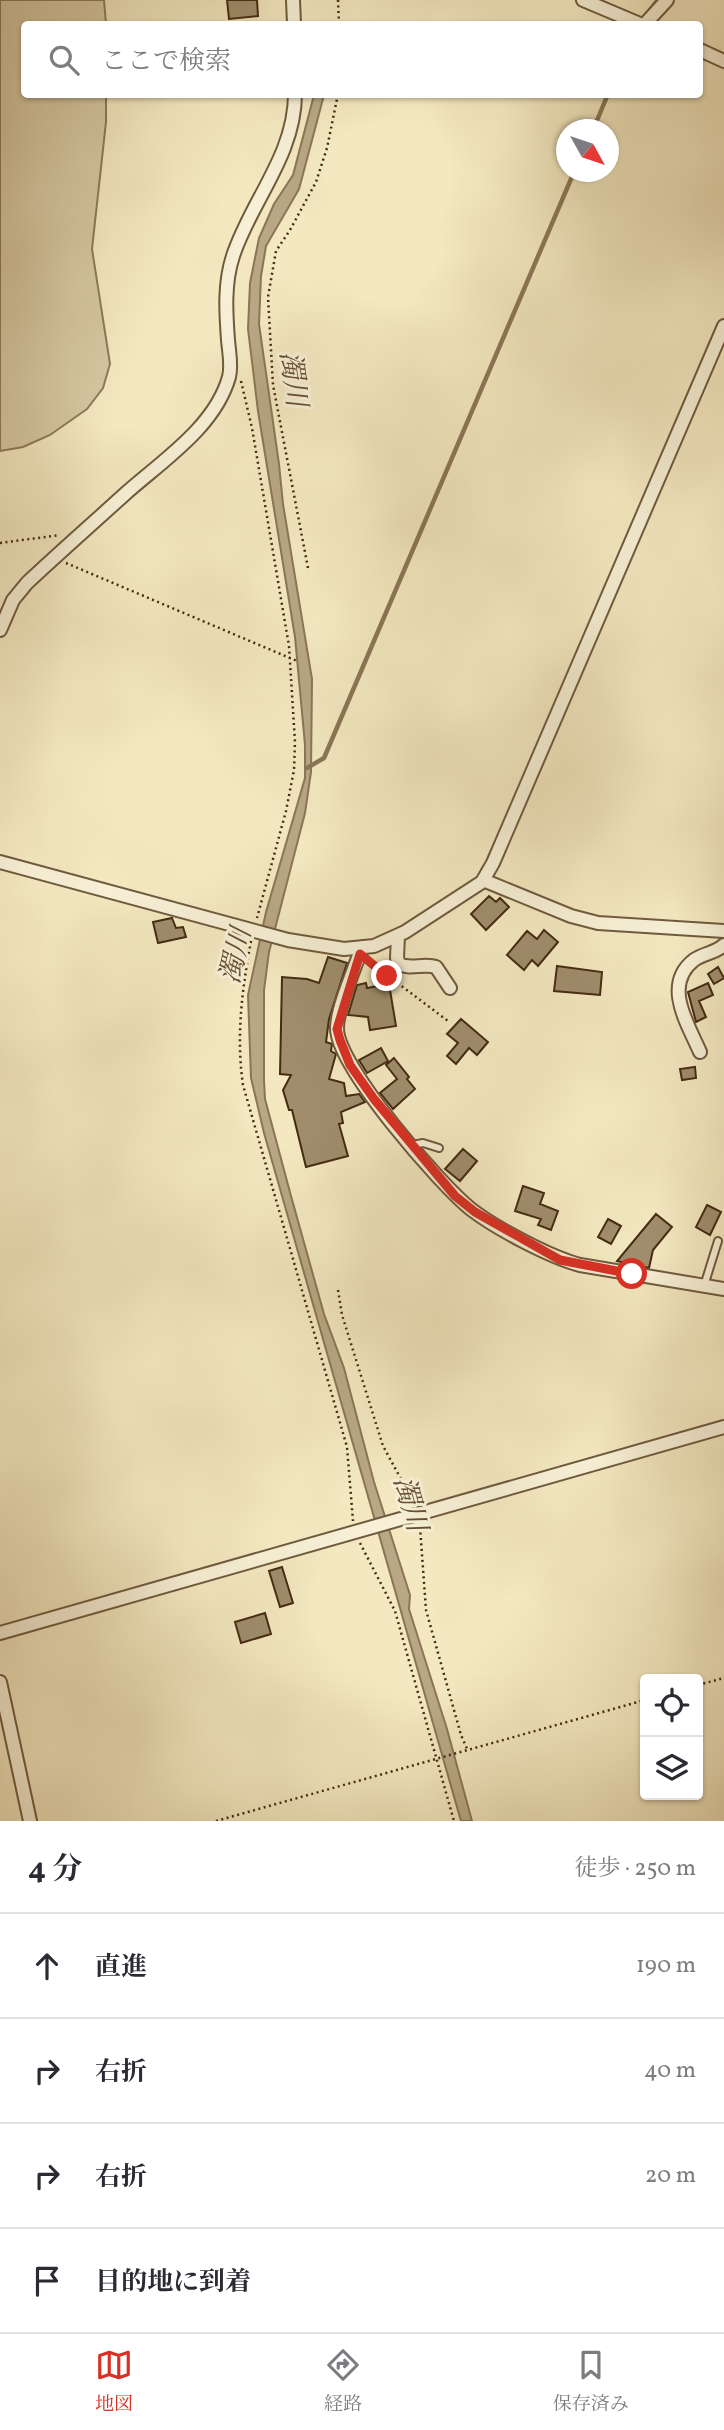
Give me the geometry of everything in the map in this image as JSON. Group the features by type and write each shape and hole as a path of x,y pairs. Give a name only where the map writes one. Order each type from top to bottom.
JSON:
{"street":[{"path":"293,0 294,21"},
{"path":"583,0 636,21"},
{"path":"646,21 667,0"},
{"path":"703,52 724,61"},
{"path":"0,629 13,600 53,558 183,443 211,414 225,391 230,372 226,312 233,256 290,132 294,98"},
{"path":"0,862 288,940 361,951 398,936 448,907 483,880 493,863 724,326"},
{"path":"483,880 571,916 598,923 724,931"},
{"path":"398,936 399,964 407,967 425,964 436,967 450,988"},
{"path":"700,1052 682,1010 677,990 680,978 693,961 719,950 724,945"},
{"path":"361,951 337,1029 350,1065 455,1196 475,1212 560,1260 724,1289"},
{"path":"0,1633 724,1427"},
{"path":"0,1682 30,1821"}],"lane":[{"path":"412,1145 423,1143 439,1147"},
{"path":"704,1286 718,1241"}],"path":[{"path":"338,0 339,21"},
{"path":"308,568 273,385 268,297 276,251 316,181 327,148 337,98"},
{"path":"0,542 62,534"},
{"path":"53,558 296,661"},
{"path":"361,951 448,1021"},
{"path":"357,1532 395,1611 454,1821"},
{"path":"703,1684 724,1678"},
{"path":"216,1821 640,1701"}],"shaded area":[{"path":"0,0 104,0 106,21 21,21 21,98 106,98 106,122 92,249 110,364 103,388 87,409 50,435 23,447 0,451"},
{"name":"濁川","path":"313,98 323,98 299,189 266,246 261,276 259,324 283,504 312,679 311,772 305,813 269,952 264,990 265,1099 324,1314 344,1368 374,1482 410,1595 409,1609 447,1729 472,1821 461,1821 264,1133 251,1078 248,995 266,912 305,778 305,745 295,637 258,411 248,329 250,283 259,238 274,204 293,175"}],"building":[{"path":"227,0 257,0 258,16 229,19"},
{"path":"489,896 496,902 500,898 509,907 486,930 471,914"},
{"path":"172,918 176,928 183,927 186,937 158,943 153,922"},
{"path":"544,930 558,942 538,966 532,960 524,970 507,955 527,931 537,939"},
{"path":"328,957 347,963 329,1019 326,1042 332,1044 331,1051 336,1054 329,1079 344,1083 346,1096 359,1094 365,1102 341,1112 343,1123 339,1124 348,1156 306,1167 292,1110 289,1110 283,1090 291,1075 280,1074 282,977 319,983"},
{"path":"557,966 602,972 600,995 554,991"},
{"path":"718,967 724,978 714,984 708,974"},
{"path":"366,983 367,988 389,984 396,1026 370,1030 368,1017 348,1015 357,985"},
{"path":"708,983 713,995 699,1001 706,1017 696,1022 688,992"},
{"path":"461,1019 488,1042 477,1055 469,1048 456,1064 447,1056 458,1043 447,1034"},
{"path":"381,1048 388,1061 367,1073 359,1060"},
{"path":"394,1058 415,1089 393,1109 380,1093 397,1079 386,1065"},
{"path":"695,1067 696,1078 682,1080 680,1069"},
{"path":"463,1149 477,1161 460,1181 445,1169"},
{"path":"523,1186 544,1193 540,1204 558,1211 551,1230 538,1225 541,1219 515,1211"},
{"path":"707,1205 721,1212 710,1235 696,1227"},
{"path":"656,1214 672,1227 653,1250 649,1268 617,1261"},
{"path":"608,1219 621,1226 611,1244 598,1237"},
{"path":"282,1567 293,1603 280,1607 269,1571"},
{"path":"265,1613 271,1634 241,1643 235,1622"}],"waterway":[{"path":"650,10 658,0"},
{"path":"598,119 606,98"},
{"path":"307,768 324,758 570,182"}],"route":[{"path":"387,976 360,954 337,1029 350,1065 374,1099 455,1196 475,1212 560,1260 632,1274"}]}
